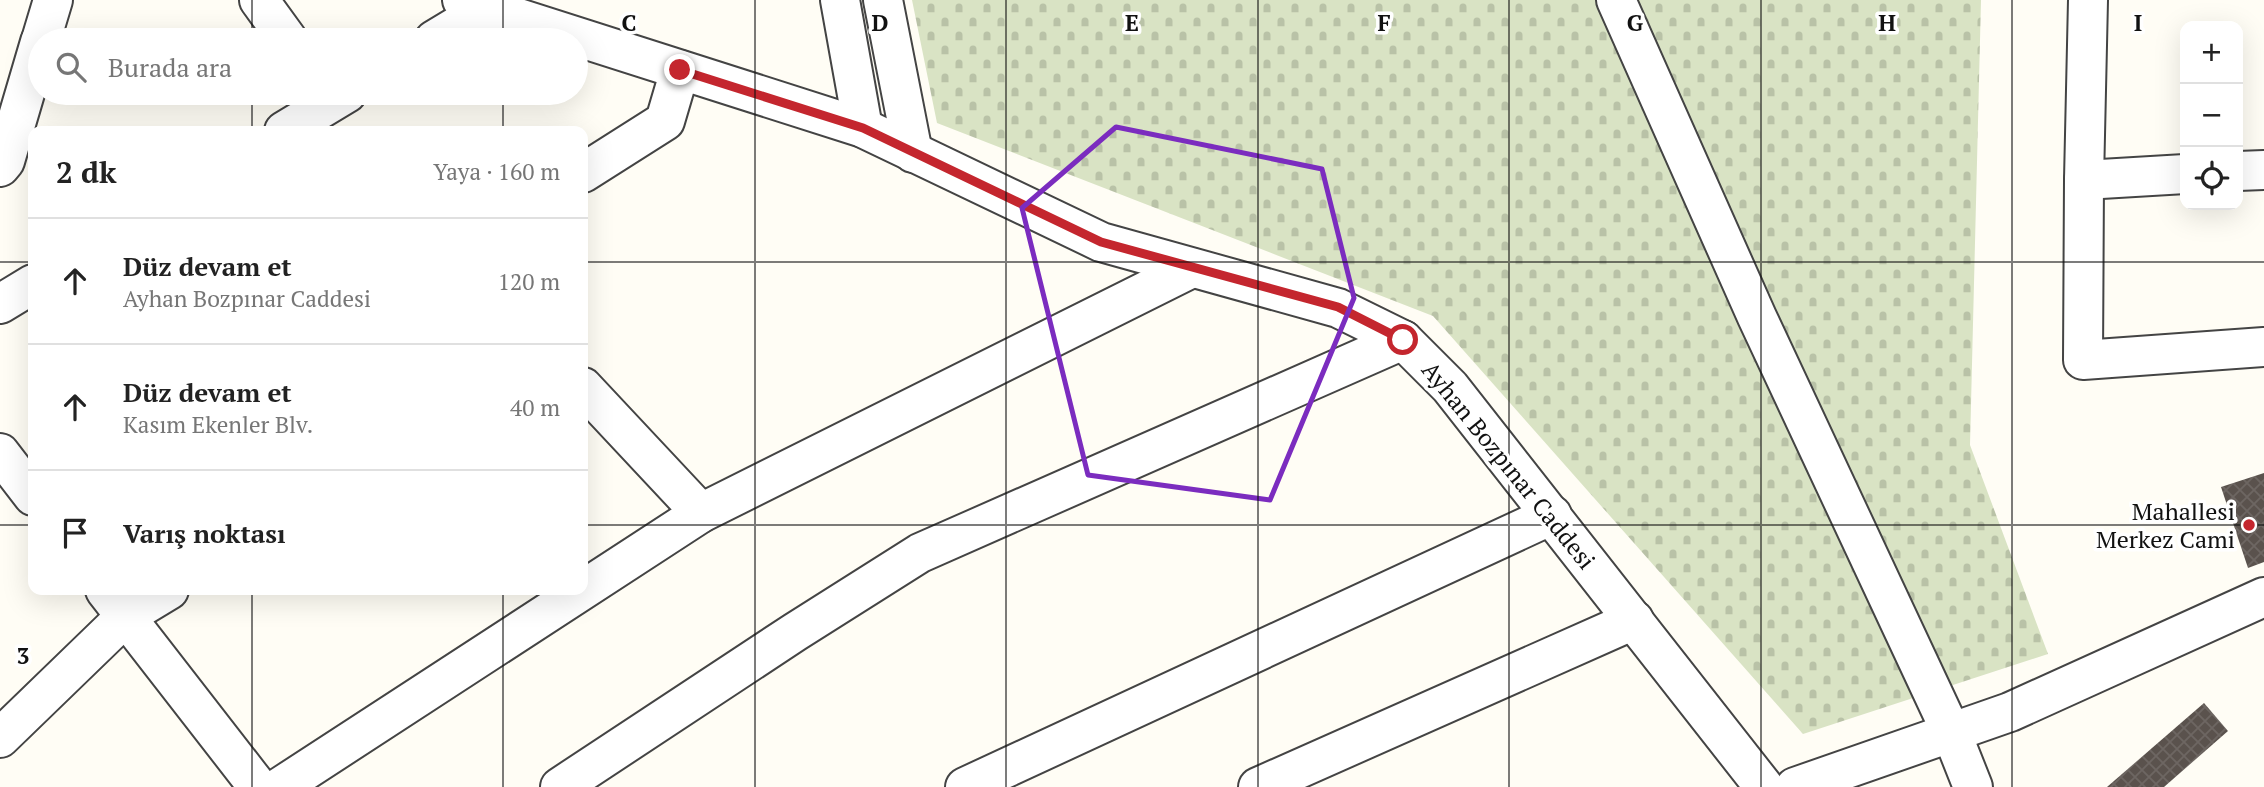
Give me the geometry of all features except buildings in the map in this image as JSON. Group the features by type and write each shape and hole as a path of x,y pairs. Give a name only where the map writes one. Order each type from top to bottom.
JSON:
{"street":[{"path":"45,28 53,0"},
{"path":"259,0 279,28"},
{"path":"840,0 863,128"},
{"path":"883,0 913,153"},
{"path":"1616,0 1769,342 1952,734 1973,787"},
{"path":"2088,0 2083,360 2264,347"},
{"path":"448,28 475,4"},
{"name":"Ayhan Bozpınar Caddesi","path":"475,4 550,28"},
{"name":"Ayhan Bozpınar Caddesi","path":"588,40 863,128 1101,242 1338,307 1403,340 1450,387 1765,787"},
{"path":"588,170 665,121 680,70"},
{"path":"0,167 5,161 28,84"},
{"path":"291,126 322,105"},
{"path":"2243,171 2264,170"},
{"path":"2084,180 2180,174"},
{"path":"588,587 701,513 1192,268"},
{"path":"0,304 28,287"},
{"path":"560,787 920,553 1403,340"},
{"path":"588,392 701,513"},
{"path":"0,453 28,489"},
{"path":"965,787 1552,515"},
{"path":"0,738 116,603 149,595"},
{"path":"280,787 575,595"},
{"path":"1795,787 2011,712 2264,597"},
{"path":"116,603 258,787"},
{"path":"1258,787 1634,620"}],"highlighted area":[{"path":"1116,127 1322,169 1354,298 1270,500 1088,475 1022,208"}],"green space":[{"path":"912,0 1981,0 1970,445 2048,654 1803,734 1433,316 937,123"}],"place":[{"name":"Mahallesi Merkez Cami","path":"2249,525"}],"route":[{"path":"680,70 863,128 1101,242 1338,307 1403,340"}]}
